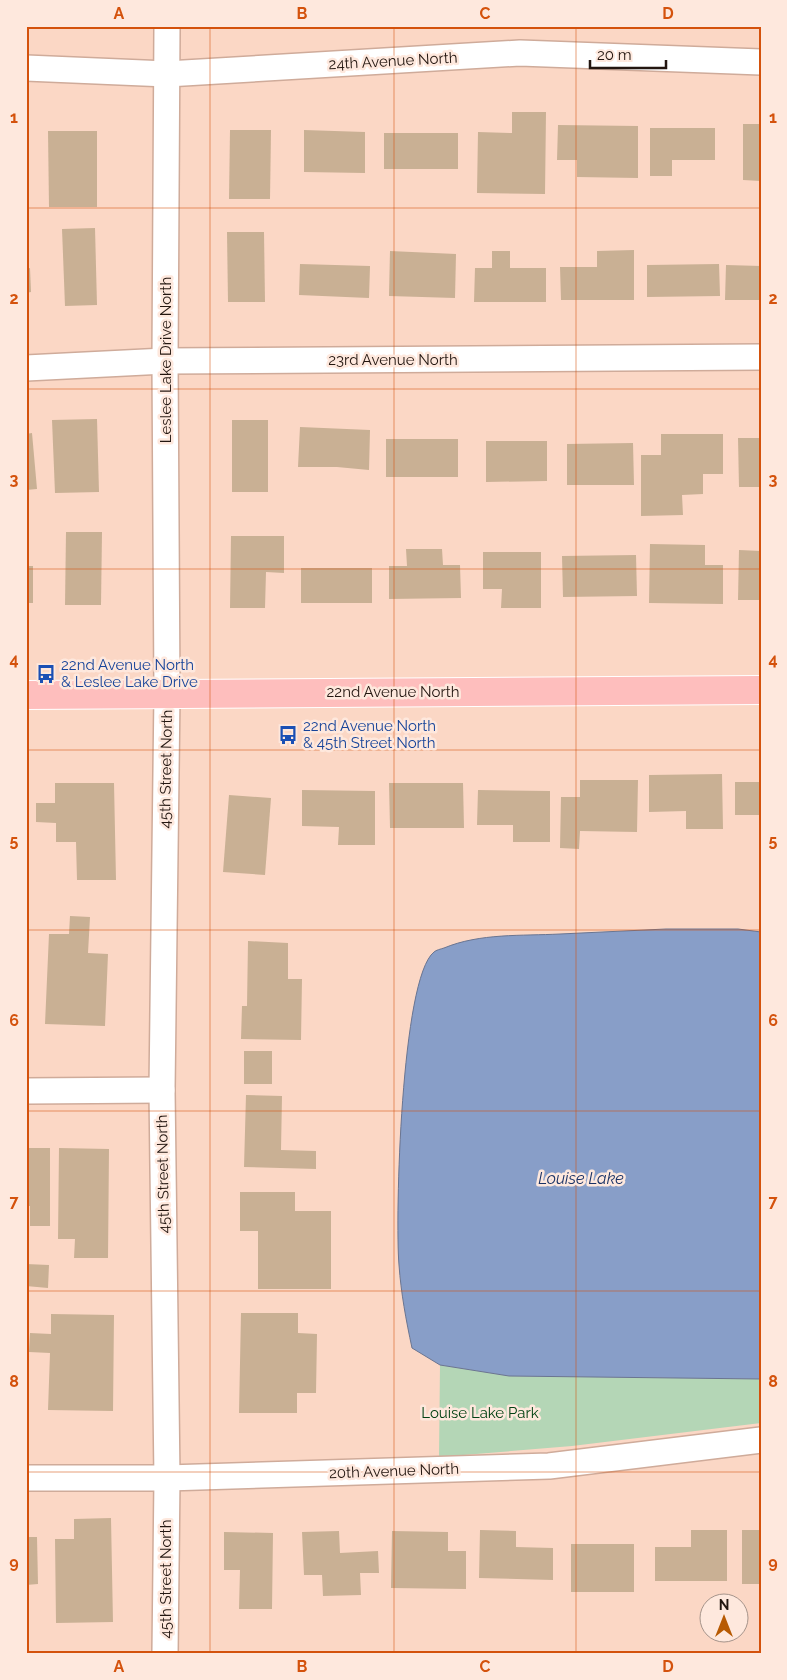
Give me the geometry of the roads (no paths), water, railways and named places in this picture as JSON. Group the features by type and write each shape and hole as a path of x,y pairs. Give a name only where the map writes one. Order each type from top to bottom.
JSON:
{"main road":[{"name":"22nd Avenue North","path":"26,694 761,690"}],"street":[{"name":"Leslee Lake Drive North","path":"167,26 165,361 167,693"},
{"name":"24th Avenue North","path":"26,68 167,74 520,53 761,62"},
{"name":"23rd Avenue North","path":"26,368 165,361 761,357"},
{"name":"45th Street North","path":"165,1654 166,1478 162,1090 167,693"},
{"path":"26,1090 162,1090"},
{"name":"20th Avenue North","path":"26,1478 166,1478 549,1466 761,1440"}],"water":[{"name":"Louise Lake","path":"666,929 738,929 761,932 761,1379 509,1376 440,1365 412,1348 399,1265 398,1200 407,1050 414,1005 423,971 435,951 472,940 501,936"}],"place":[{"name":"22nd Avenue North & Leslee Lake Drive","path":"46,674"},
{"name":"22nd Avenue North & 45th Street North","path":"288,735"}],"park label":[{"name":"Louise Lake Park","path":"480,1413"}]}
